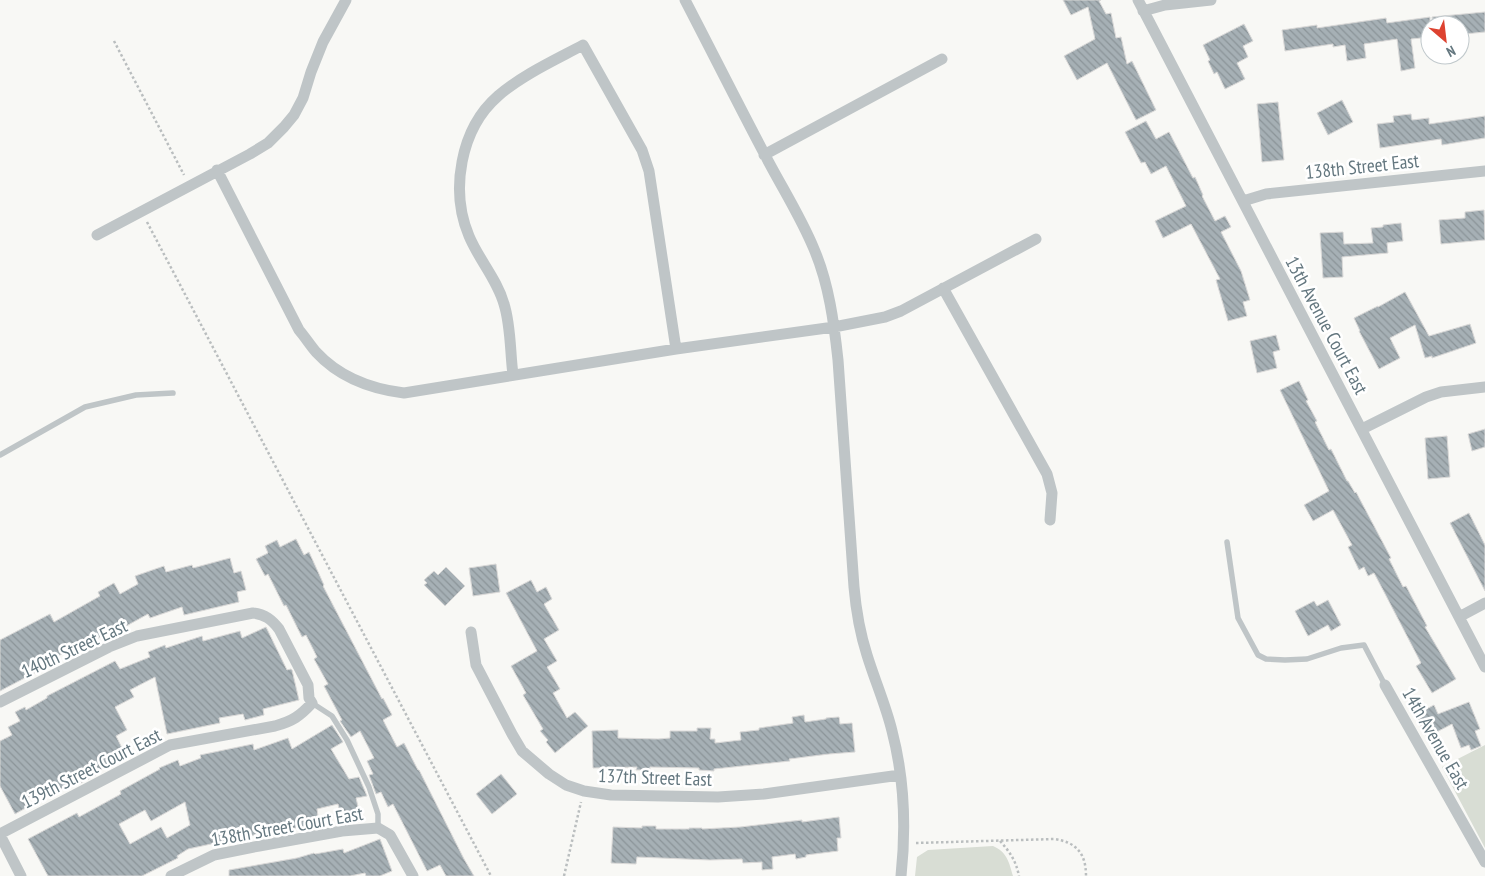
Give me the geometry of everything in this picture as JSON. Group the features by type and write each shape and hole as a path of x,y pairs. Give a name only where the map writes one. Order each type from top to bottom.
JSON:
{"street":[{"path":"97,234 268,143 294,115 303,98 323,42 346,0"},
{"path":"685,0 814,250 823,275 834,327 838,360 856,611 867,655 892,730 900,775 904,816 901,876"},
{"name":"13th Avenue Court East","path":"1138,0 1485,667"},
{"path":"1143,11 1165,5 1211,0"},
{"path":"513,375 504,305 498,287 472,242 463,219 460,183 466,146 474,126 497,96 583,45 642,150 649,171 676,350"},
{"path":"764,155 942,59"},
{"path":"217,170 299,330 315,351 328,364 345,375 386,391 404,393 834,327 885,317 901,311 1036,240"},
{"name":"138th Street East","path":"1243,201 1266,194 1485,171"},
{"path":"944,288 1046,474 1052,493 1050,520"},
{"path":"1362,429 1426,397 1441,392 1485,387"},
{"path":"1459,617 1485,603"},
{"name":"140th Street East","path":"0,702 109,647 137,636 253,613 260,614 273,621 279,629 308,685 309,698 312,703"},
{"name":"137th Street East","path":"471,632 476,665 522,751 548,774 566,785 584,791 621,795 718,797 764,794 900,775"},
{"name":"14th Avenue East","path":"1385,684 1485,862"},
{"name":"139th Street Court East","path":"0,835 170,745 275,726 297,718 312,703"},
{"path":"380,829 390,835 413,876"},
{"name":"138th Street Court East","path":"171,876 214,856 335,832 380,829"},
{"path":"0,835 18,875"}],"lane":[{"path":"0,455 85,407 136,394 173,393"},
{"path":"1228,542 1238,618 1258,655 1266,659 1306,659 1341,648 1364,645 1385,684"},
{"path":"312,703 332,716 347,740 369,787 378,814 380,829"}],"path":[{"path":"114,41 189,185"},
{"path":"141,211 491,876"},
{"path":"564,876 584,791"},
{"path":"904,844 1062,840 1071,844 1083,857 1086,876"},
{"path":"1000,841 1014,859 1019,876"}],"shaded area":[{"path":"1485,745 1485,848 1442,767"},
{"path":"993,846 1004,854 1009,862 1013,876 915,876 917,857 928,850"}],"building":[{"path":"1063,0 1101,0 1099,1 1106,14 1111,13 1116,38 1121,37 1127,64 1132,61 1156,110 1136,120 1107,63 1077,80 1064,56 1095,39 1088,7 1071,15"},
{"path":"1485,12 1485,32 1470,33 1470,15 1453,15"},
{"path":"1386,18 1387,23 1420,18 1420,38 1411,39 1415,68 1401,71 1397,39 1364,44 1366,58 1347,61 1345,45 1333,47 1333,44 1285,51 1282,30 1317,25 1317,28"},
{"path":"1244,24 1253,41 1243,46 1248,57 1237,63 1245,79 1225,89 1217,72 1214,74 1203,45"},
{"path":"1342,100 1353,122 1328,135 1317,113"},
{"path":"1278,102 1284,160 1262,162 1257,104"},
{"path":"1411,114 1412,120 1429,118 1429,124 1485,116 1485,138 1442,145 1441,139 1380,148 1377,124 1394,122 1393,116"},
{"path":"1146,121 1156,139 1169,132 1193,178 1195,177 1215,221 1225,216 1231,227 1221,232 1241,271 1250,300 1243,302 1247,316 1228,321 1216,280 1220,279 1191,224 1163,238 1155,221 1186,206 1166,166 1151,174 1145,162 1141,163 1125,132"},
{"path":"1484,210 1485,240 1441,244 1439,220 1465,218 1465,212"},
{"path":"1401,223 1403,241 1387,243 1388,253 1342,257 1343,277 1323,278 1320,233 1343,232 1344,244 1373,243 1371,228"},
{"path":"1405,292 1429,336 1470,324 1476,343 1432,358 1432,356 1425,358 1415,325 1390,338 1400,358 1379,369 1354,318"},
{"path":"1276,335 1280,350 1273,352 1277,368 1257,373 1250,341"},
{"path":"1299,381 1308,400 1306,401 1317,421 1315,422 1329,450 1331,449 1347,481 1356,492 1391,558 1389,559 1403,587 1406,586 1427,626 1425,627 1456,679 1432,693 1416,666 1421,663 1374,573 1368,576 1364,567 1359,570 1348,547 1352,545 1333,510 1313,521 1304,505 1329,491 1280,390"},
{"path":"1485,429 1485,447 1472,451 1468,434"},
{"path":"1447,436 1450,477 1428,479 1425,438"},
{"path":"1469,513 1485,545 1485,591 1450,523"},
{"path":"296,539 304,555 309,552 323,586 392,715 383,720 397,747 404,743 474,876 446,876 440,865 427,871 393,804 388,807 381,792 376,794 369,775 373,774 367,761 374,758 360,731 351,737 340,721 342,720 324,686 328,684 314,659 317,657 306,635 302,637 268,574 265,576 256,559 268,553 265,546 277,540 280,547"},
{"path":"230,558 234,573 241,571 246,590 237,592 239,602 184,615 182,607 150,618 148,614 119,630 117,628 85,645 84,642 36,668 38,671 0,691 0,640 50,614 54,622 100,596 98,592 114,583 120,594 138,584 135,576 164,566 166,572 192,565 193,568"},
{"path":"496,564 500,592 473,596 469,568"},
{"path":"446,567 465,586 445,606 424,585 427,583 424,580 434,571 438,575"},
{"path":"531,580 537,592 546,587 552,599 544,604 559,630 544,639 557,661 547,667 560,689 553,693 567,718 575,712 588,726 555,753 546,742 548,740 540,731 543,729 523,695 526,693 511,666 537,651 506,593"},
{"path":"1328,600 1341,625 1331,631 1328,625 1308,636 1295,611 1314,601 1317,606"},
{"path":"266,627 287,670 292,670 299,700 263,709 264,715 245,720 243,714 219,718 220,723 167,734 155,677 130,690 134,697 115,707 127,730 116,736 126,756 94,773 96,775 79,784 77,780 53,793 49,786 27,798 31,805 15,814 0,786 0,741 12,735 8,727 20,721 15,712 25,707 26,710 47,698 47,696 115,661 120,669 150,657 148,652 165,645 166,648 202,636 203,641 240,631 242,638"},
{"path":"1469,702 1480,729 1475,731 1481,746 1471,750 1469,745 1461,748 1452,724 1427,737 1415,715 1434,705 1438,714"},
{"path":"804,715 805,722 839,717 840,724 852,723 855,752 714,769 714,771 699,770 699,768 650,767 650,770 636,770 637,767 593,768 592,731 618,730 618,738 658,739 670,738 670,731 697,731 697,728 711,728 710,739 715,739 715,743 741,740 740,732 793,723 792,717"},
{"path":"332,725 343,742 331,749 349,779 359,777 367,796 356,798 360,815 341,819 338,804 317,809 319,824 248,836 188,849 177,856 178,858 142,876 48,876 28,839 77,813 79,817 121,794 120,791 159,768 178,760 180,766 201,758 200,755 253,744 254,750 288,738 292,749","holes":["185,802 190,825 167,838 161,827 130,844 119,824 145,810 151,821"]},
{"path":"501,774 517,794 492,814 476,794"},
{"path":"839,817 841,838 837,838 838,851 806,855 806,857 796,859 795,854 772,857 773,869 762,870 762,862 743,863 742,859 710,860 637,857 636,864 611,863 613,827 642,828 642,826 656,826 656,829 702,829 802,820 802,822"},
{"path":"380,839 392,871 380,876 366,876 365,873 350,876 229,876 229,870 297,858 314,853 343,849 344,853"}]}
